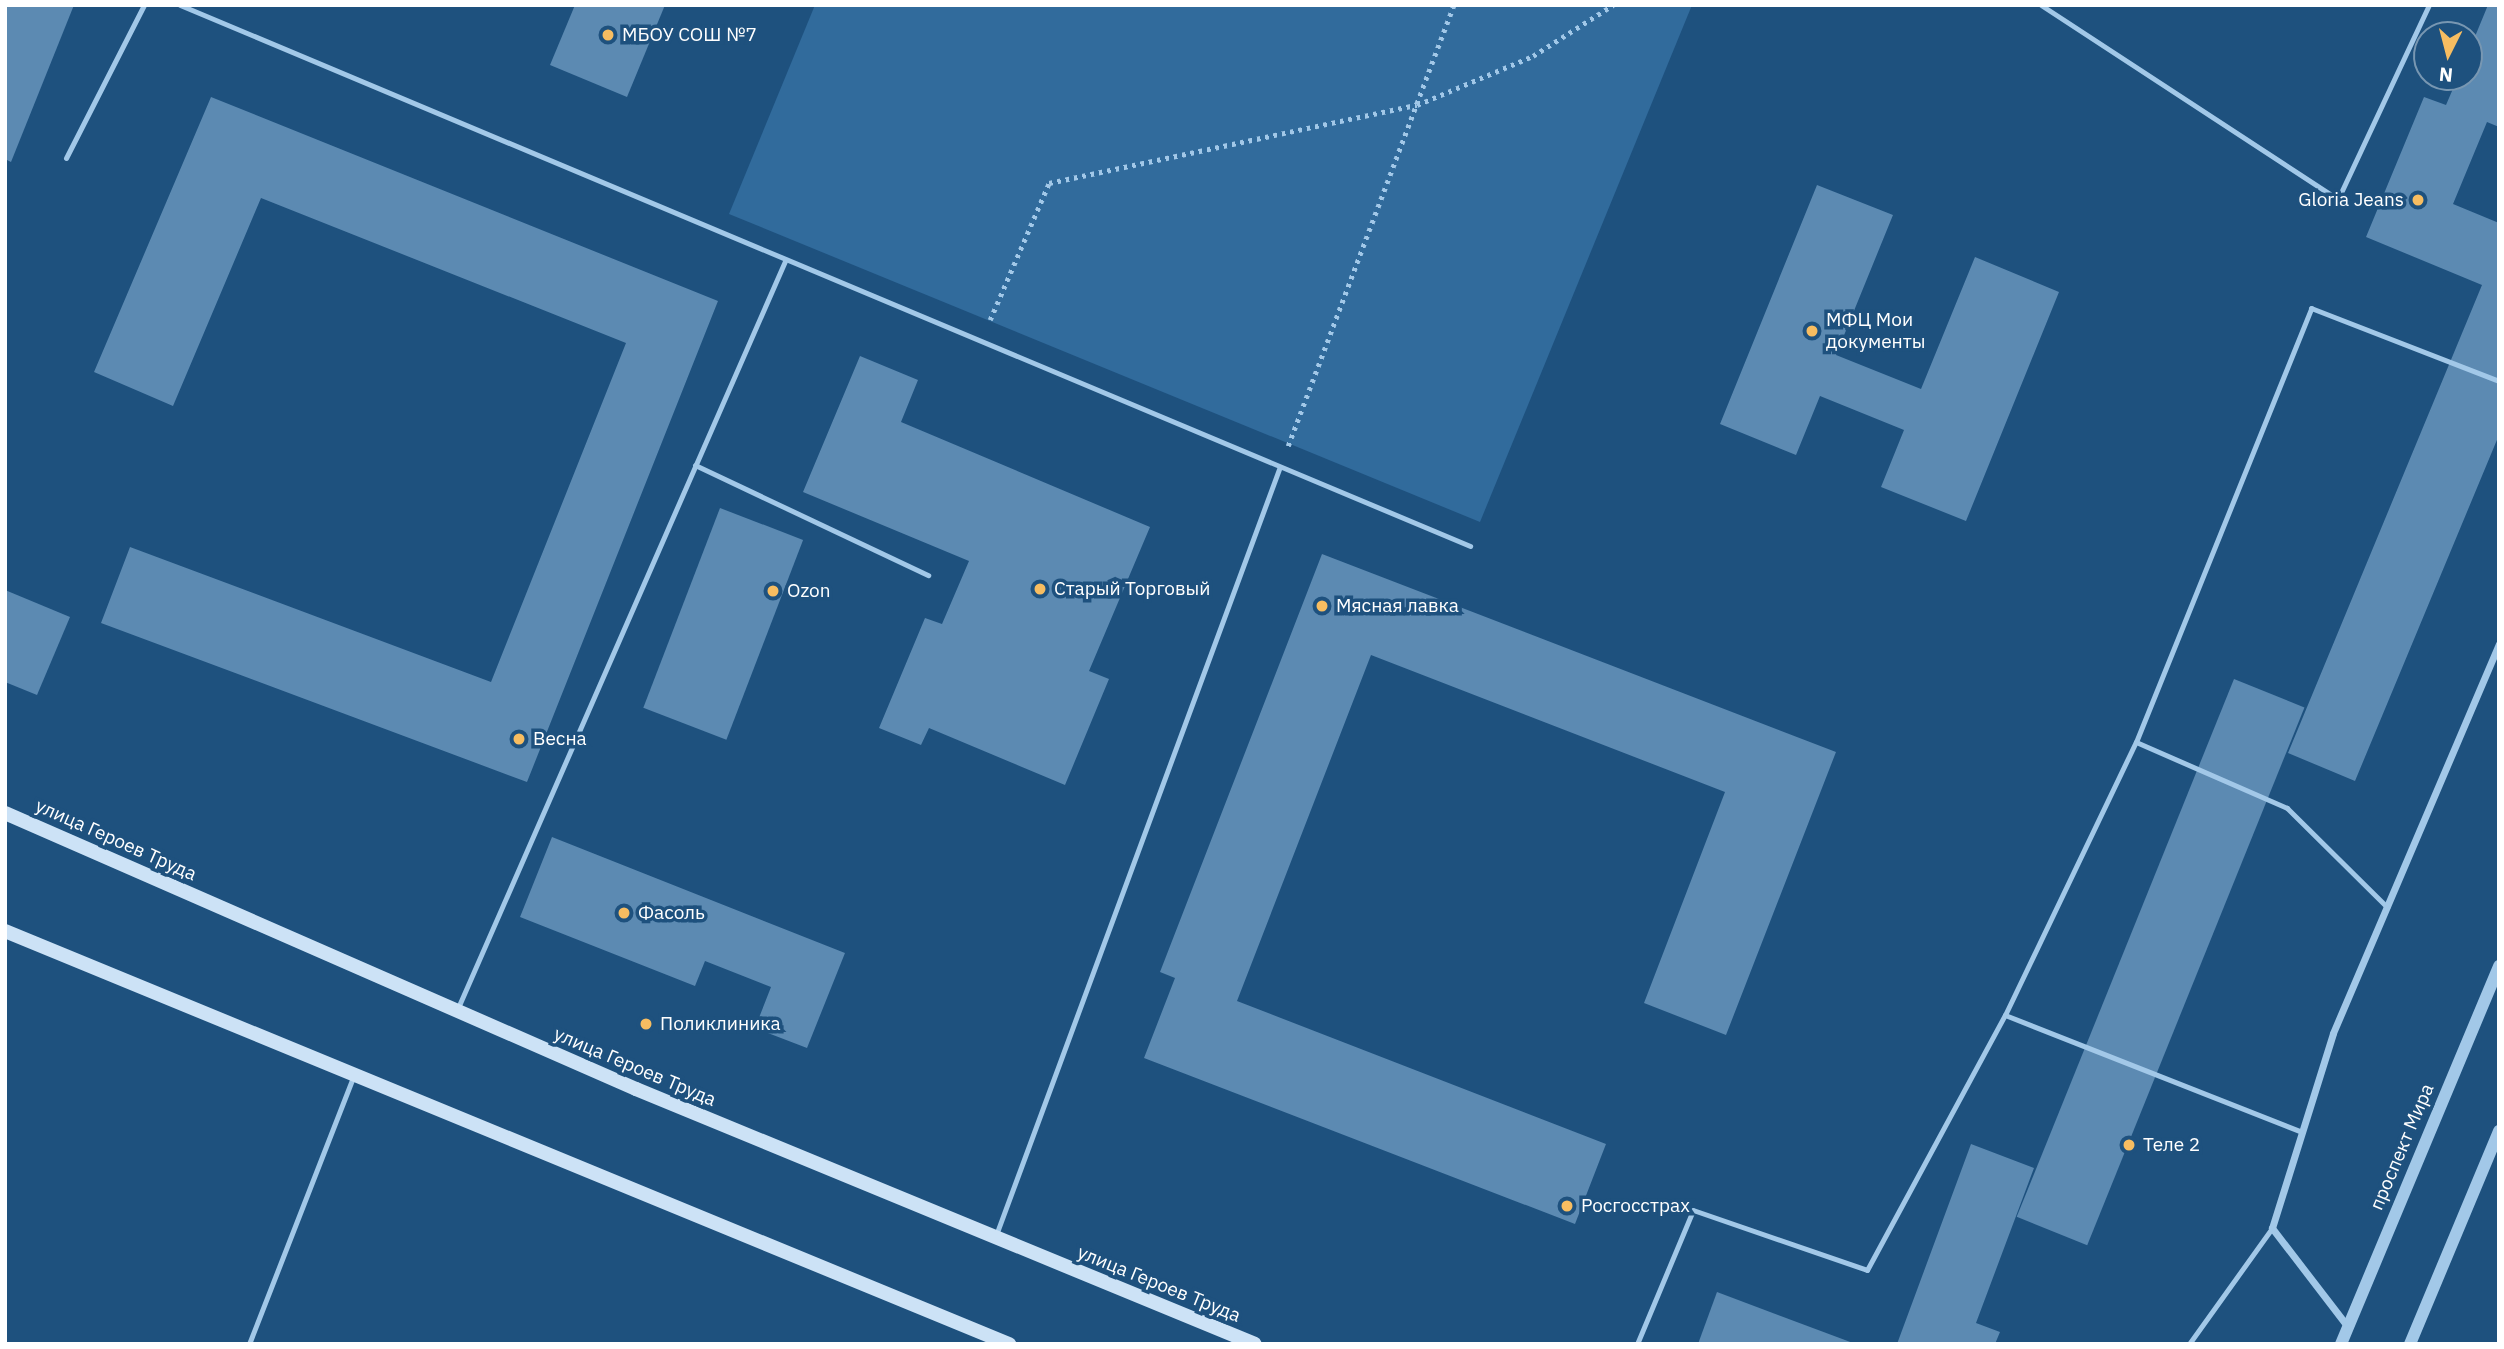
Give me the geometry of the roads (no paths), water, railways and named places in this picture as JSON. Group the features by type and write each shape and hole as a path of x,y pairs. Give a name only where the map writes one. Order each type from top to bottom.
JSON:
{"main road":[{"name":"улица Героев Труда","path":"5,813 457,1010 995,1238 1255,1344"},
{"path":"5,931 1009,1344"}],"street":[{"path":"2348,1328 2272,1228 2333,1033 2499,644"},
{"name":"проспект Мира","path":"2341,1344 2499,966"},
{"path":"2410,1344 2499,1131"}],"lane":[{"path":"66,158 144,5"},
{"path":"180,5 1279,469 1470,546"},
{"path":"2045,6 2338,199 2429,5"},
{"path":"457,1010 785,261"},
{"path":"1637,1344 1693,1209 1867,1270 2005,1015 2136,742 2311,308 2499,381"},
{"path":"695,465 928,575"},
{"path":"995,1238 1279,469"},
{"path":"2136,742 2287,808 2387,907"},
{"path":"2005,1015 2302,1132"},
{"path":"249,1344 354,1075"},
{"path":"2189,1344 2272,1228"}],"place":[{"name":"МБОУ СОШ №7","path":"608,35"},
{"name":"Gloria Jeans","path":"2418,200"},
{"name":"МФЦ Мои документы","path":"1812,331"},
{"name":"Старый Торговый","path":"1040,589"},
{"name":"Ozon","path":"773,591"},
{"name":"Мясная лавка","path":"1322,606"},
{"name":"Весна","path":"519,739"},
{"name":"Фасоль","path":"624,913"},
{"name":"Поликлиника","path":"646,1024"},
{"name":"Теле 2","path":"2129,1145"},
{"name":"Росгосстрах","path":"1567,1206"}]}
